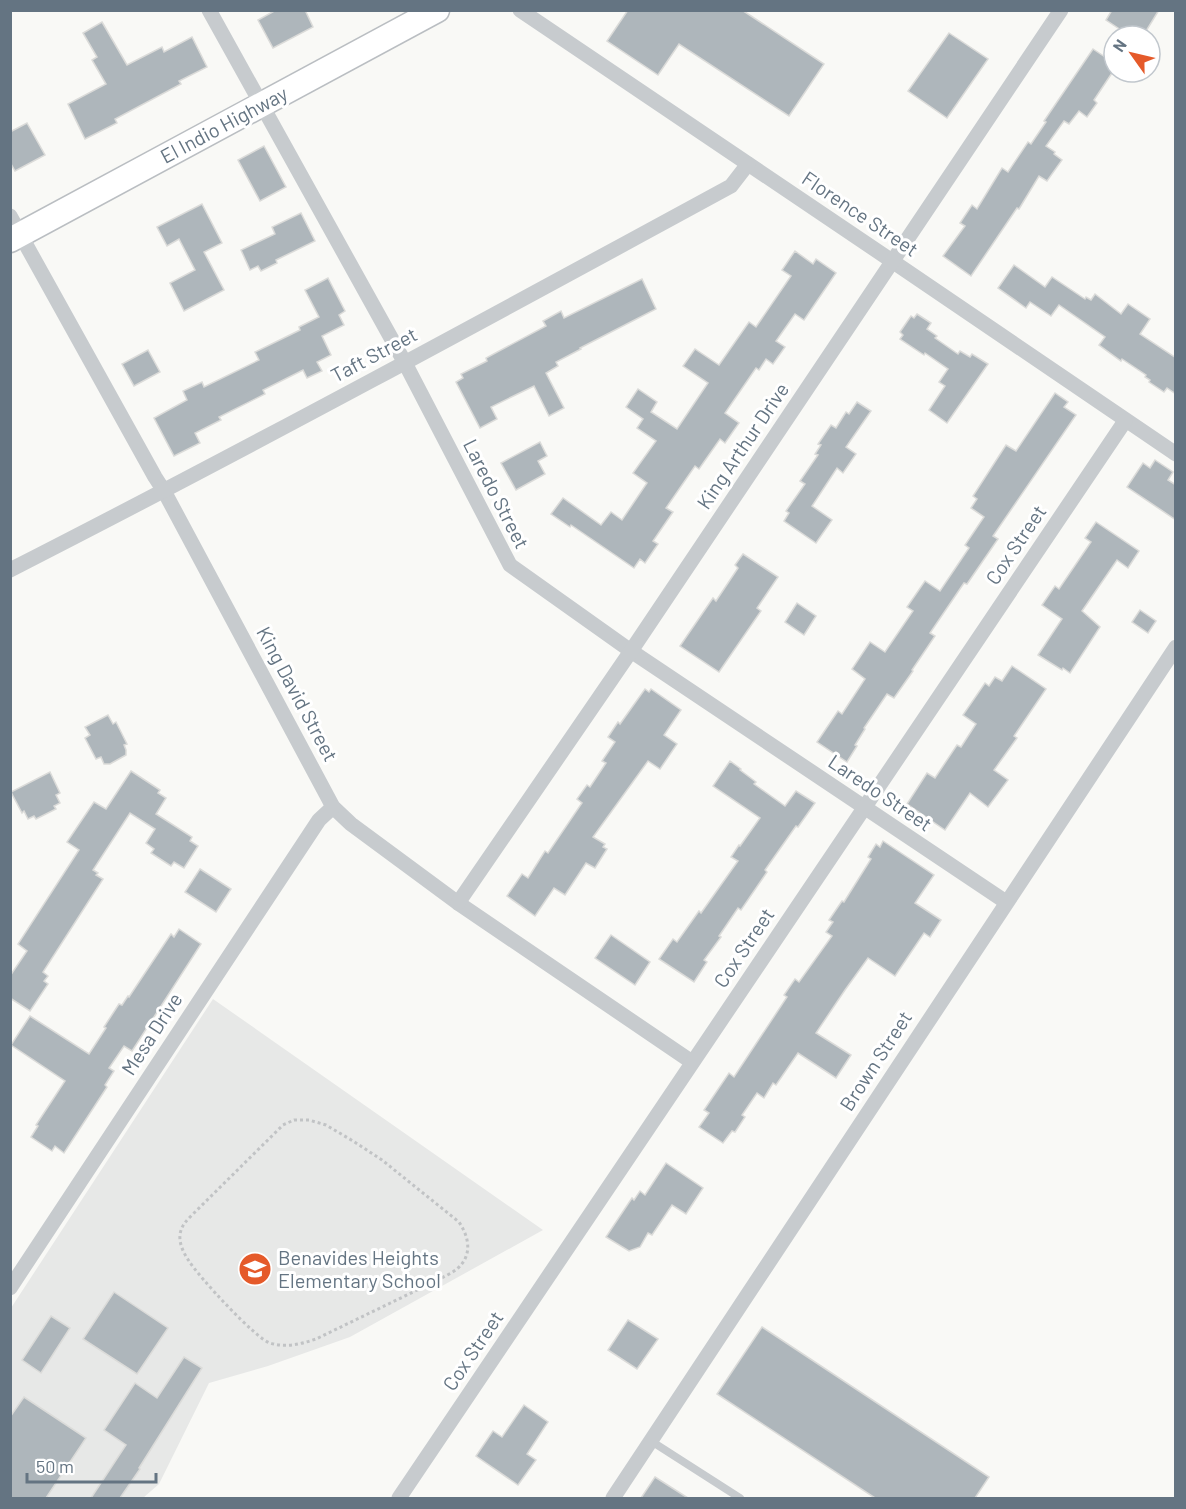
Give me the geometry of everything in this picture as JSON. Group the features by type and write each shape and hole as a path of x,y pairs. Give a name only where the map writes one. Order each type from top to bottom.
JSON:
{"main road":[{"name":"El Indio Highway","path":"14,230 262,105 437,10"}],"street":[{"name":"Laredo Street","path":"209,10 405,363 510,565 631,651 1006,902"},
{"name":"Florence Street","path":"520,10 1176,454"},
{"name":"King Arthur Drive","path":"458,903 631,651 1060,10"},
{"name":"Taft Street","path":"10,570 405,363 731,186 748,165"},
{"name":"King David Street","path":"14,230 164,491 333,807 351,824 458,903 692,1062"},
{"name":"Cox Street","path":"399,1498 1125,421"},
{"name":"Brown Street","path":"613,1498 1176,647"},
{"name":"Mesa Drive","path":"10,1288 318,820 333,807"}],"lane":[{"path":"651,1441 740,1498"}],"path":[{"path":"309,1119 326,1125 353,1140 382,1160 459,1222 466,1232 468,1244 466,1256 457,1269 440,1279 316,1339 284,1346 269,1343 258,1336 205,1282 189,1261 182,1247 180,1235 183,1226 283,1125 294,1120 309,1119"}],"shaded area":[{"name":"Benavides Heights Elementary School","path":"213,999 543,1230 350,1337 268,1366 209,1383 159,1484 143,1498 11,1498 11,1308"}],"building":[{"path":"276,10 305,10 313,27 273,48 258,20"},
{"path":"628,10 742,10 824,64 789,116 679,44 658,75 607,41"},
{"path":"1112,10 1159,10 1150,24 1112,24 1106,20"},
{"path":"102,22 127,65 162,47 164,52 192,37 207,67 179,81 181,84 115,119 117,123 85,139 68,104 106,84 92,60 97,57 83,33"},
{"path":"949,33 988,59 947,118 908,91"},
{"path":"1093,49 1102,55 1102,84 1105,84 1094,100 1097,103 1087,117 1079,111 1069,124 1064,121 1046,146 1062,160 1047,181 1039,176 1019,209 1017,208 971,276 943,256 965,226 960,223 972,205 977,209 1002,168 1008,172 1028,142 1031,144 1046,122 1044,121"},
{"path":"27,123 45,155 15,171 10,162 10,132"},
{"path":"264,146 286,187 260,201 238,160"},
{"path":"202,204 222,243 204,252 224,290 184,311 170,283 195,270 179,239 167,246 157,227"},
{"path":"301,213 315,241 276,260 277,263 261,271 258,266 250,270 241,250 275,234 272,227"},
{"path":"795,251 813,264 816,259 836,273 804,320 795,314 776,341 785,347 773,364 766,359 759,370 756,368 725,413 739,423 725,443 720,439 699,469 695,466 666,508 673,512 653,541 658,544 645,563 640,559 634,568 551,514 563,498 601,525 611,512 622,520 647,483 633,473 656,441 637,428 643,419 626,407 638,389 657,402 651,412 677,429 708,383 683,366 695,349 719,365 749,322 756,327 791,276 782,270"},
{"path":"1014,265 1045,287 1052,277 1085,299 1086,297 1091,300 1095,294 1121,314 1128,304 1150,319 1140,334 1176,358 1176,394 1167,388 1164,392 1149,382 1146,375 1099,345 1105,337 1059,305 1051,316 1030,302 1026,308 998,288"},
{"path":"328,278 345,311 339,315 344,325 322,336 331,355 317,362 322,371 307,378 303,370 263,390 265,394 219,417 221,420 195,433 200,443 174,456 154,418 187,400 183,391 202,382 204,387 259,360 255,352 300,330 299,327 319,317 305,290"},
{"path":"642,279 656,309 580,348 556,362 558,366 546,373 564,408 549,416 534,386 491,407 497,419 480,428 456,382 463,378 461,374 546,326 543,321 561,311 564,318"},
{"path":"917,314 931,323 927,329 937,336 935,338 958,354 960,351 970,357 972,354 988,364 947,423 929,410 945,386 939,382 948,369 900,339 903,335 900,332 911,316 914,318"},
{"path":"148,350 160,372 134,386 122,364"},
{"path":"1055,393 1068,402 1064,407 1076,415 993,536 998,539 930,633 935,636 913,671 894,698 887,694 864,728 847,762 817,742 838,711 842,714 865,679 852,669 870,642 885,652 913,611 907,607 925,581 940,591 969,548 965,545 984,517 971,508 977,499 973,496 1006,445 1016,451"},
{"path":"857,402 871,411 846,447 856,454 843,473 837,468 812,506 832,520 816,543 784,521 789,513 786,511 805,484 800,481 818,455 815,454 821,445 818,444 831,425 836,428 846,412 849,414"},
{"path":"540,442 547,456 538,461 545,474 516,490 501,463"},
{"path":"1155,460 1173,472 1168,480 1176,485 1176,520 1127,487 1143,463 1150,468"},
{"path":"1096,522 1139,551 1128,568 1117,560 1082,611 1100,627 1070,673 1038,655 1062,619 1042,605 1055,586 1059,589 1091,542 1085,538"},
{"path":"743,554 778,577 757,608 761,611 719,672 680,646 713,598 716,601 738,568 735,565"},
{"path":"797,603 816,616 804,635 785,622"},
{"path":"1140,610 1156,621 1148,633 1132,622"},
{"path":"1012,666 1046,689 1014,736 1017,738 994,770 1008,780 988,807 970,793 945,830 907,804 927,773 935,778 957,745 961,747 976,724 963,715 985,683 989,686 995,677 1002,681"},
{"path":"645,689 649,692 651,689 681,710 664,735 677,744 660,769 648,761 593,837 605,844 603,847 607,849 595,868 586,863 565,895 554,888 535,916 507,896 522,874 528,878 545,851 548,853 582,803 577,799 587,785 590,787 606,763 602,761 615,742 608,737"},
{"path":"108,715 113,724 116,722 127,744 124,745 126,755 110,764 104,764 101,757 96,759 85,738 90,735 85,727"},
{"path":"730,761 756,782 754,784 785,806 796,791 815,803 765,870 767,872 741,910 738,908 719,936 721,937 704,960 707,962 694,982 659,959 673,939 677,942 699,911 701,913 738,861 731,857 760,818 713,786"},
{"path":"131,771 160,790 158,793 166,798 156,814 192,837 190,841 198,846 184,868 174,862 171,866 151,853 154,849 146,843 155,829 130,813 93,870 103,879 43,972 48,976 44,981 48,984 30,1011 10,998 10,976 27,951 18,944 79,850 67,842 94,802 106,809"},
{"path":"50,772 60,793 56,795 60,803 54,806 56,809 36,819 34,816 28,819 24,811 22,813 11,792"},
{"path":"883,841 934,875 915,903 941,920 930,937 924,933 895,976 868,958 816,1033 851,1055 836,1078 798,1053 776,1085 773,1083 764,1098 757,1093 742,1115 745,1117 735,1132 732,1131 723,1143 699,1127 709,1113 704,1110 729,1073 734,1077 787,997 784,995 795,979 799,982 832,936 826,932 833,922 829,920 842,901 844,902 871,859 868,857 876,844 880,847"},
{"path":"200,869 231,889 216,912 185,892"},
{"path":"179,929 201,944 132,1051 124,1046 109,1068 114,1071 105,1085 107,1087 64,1153 55,1146 52,1151 31,1137 38,1126 36,1125 65,1081 11,1045 30,1016 89,1054 119,1004 122,1005 129,997 171,934 174,937"},
{"path":"611,935 650,962 635,985 595,958"},
{"path":"666,1163 703,1188 686,1214 672,1205 652,1235 648,1233 640,1247 629,1251 606,1237 632,1198 634,1200 640,1191 645,1195"},
{"path":"114,1292 168,1328 137,1374 83,1339"},
{"path":"51,1316 70,1328 41,1373 22,1360"},
{"path":"628,1320 658,1339 637,1369 608,1350"},
{"path":"762,1327 989,1477 975,1498 875,1498 717,1394"},
{"path":"184,1357 202,1368 140,1469 120,1498 91,1498 126,1445 104,1430 135,1383 157,1398"},
{"path":"24,1397 86,1438 46,1498 10,1498 10,1417"},
{"path":"524,1405 548,1422 527,1454 536,1460 518,1485 476,1456 493,1431 502,1437"},
{"path":"655,1477 688,1498 641,1498"}],"place":[{"name":"Benavides Heights Elementary School","path":"255,1269"}]}
